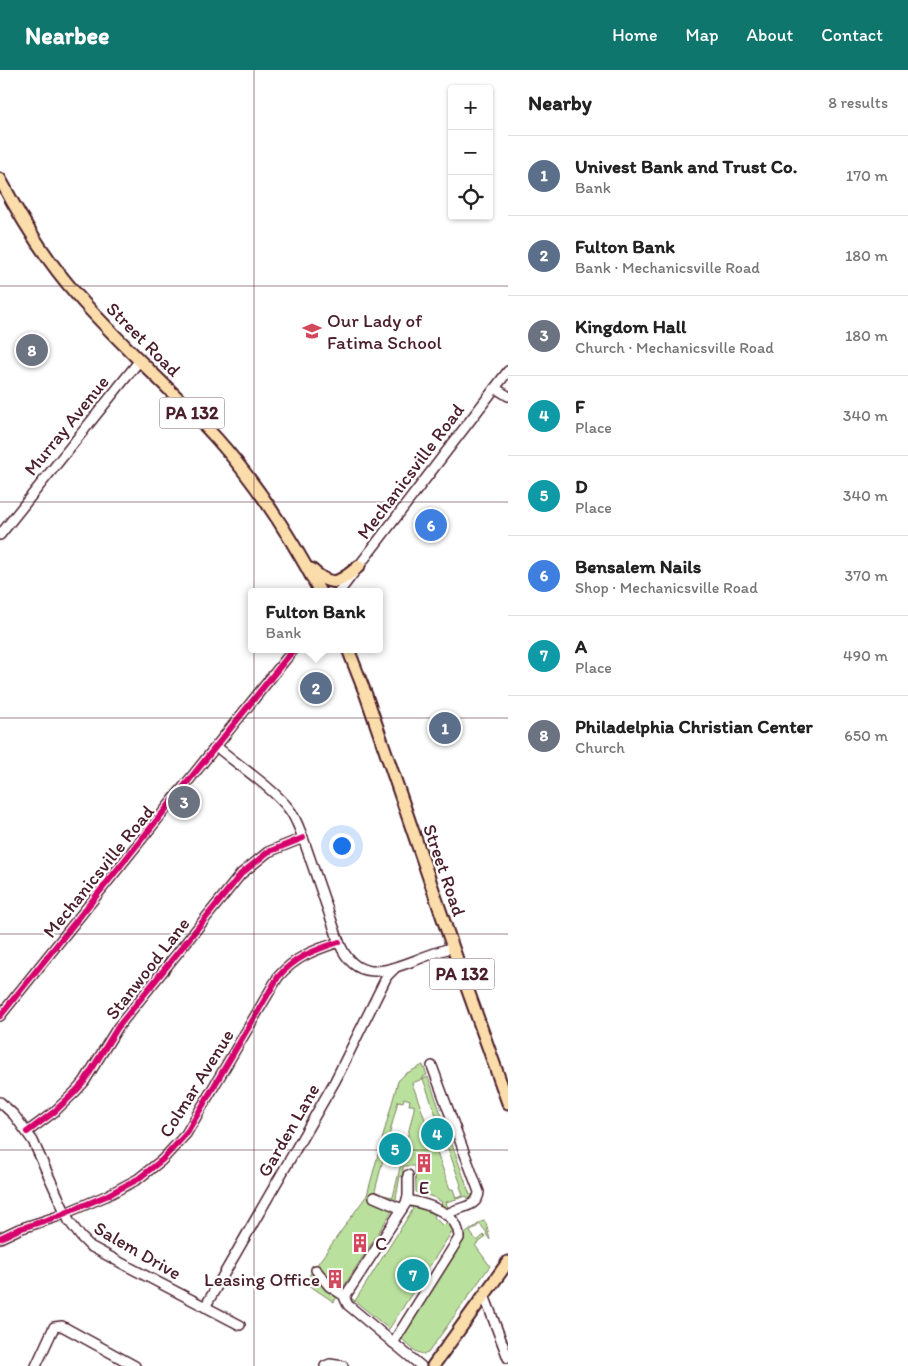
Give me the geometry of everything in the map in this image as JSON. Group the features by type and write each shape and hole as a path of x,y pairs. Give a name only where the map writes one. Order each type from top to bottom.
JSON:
{"main road":[{"name":"Street Road","path":"0,179 29,231 55,268 94,314 186,406 229,453 272,511 306,564 318,588"},
{"path":"306,564 321,578 332,582 341,580 359,566"},
{"name":"Street Road","path":"350,653 366,695 508,1103"},
{"path":"433,1366 508,1262"}],"street":[{"name":"Murray Avenue","path":"0,535 140,360"},
{"name":"Mechanicsville Road","path":"342,588 508,372"},
{"path":"494,388 508,396"},
{"name":"Mechanicsville Road","path":"0,1016 291,653"},
{"path":"217,747 282,801 298,823 339,942 349,961 360,968 380,972 453,947"},
{"name":"Stanwood Lane","path":"27,1132 54,1112 76,1092 118,1027 241,874 268,852 303,838"},
{"name":"Colmar Avenue","path":"0,1238 19,1229 65,1214 125,1187 162,1160 186,1134 278,977 291,963 306,953 339,942"},
{"name":"Garden Lane","path":"205,1307 335,1081 387,976 395,968"},
{"path":"432,1066 479,1192 477,1201 474,1204 452,1211 446,1215"},
{"name":"Salem Drive","path":"0,1102 14,1115 27,1132 41,1155 65,1214 73,1228 90,1246 240,1326"},
{"path":"346,1297 407,1200 408,1175"},
{"path":"374,1197 402,1209"},
{"path":"393,1342 459,1238 459,1230 446,1215 428,1205 407,1200"},
{"path":"316,1270 330,1286 346,1297 348,1305 421,1366"},
{"path":"484,1296 508,1358"},
{"path":"36,1366 54,1327 62,1326 135,1366"},
{"path":"325,1366 330,1364 343,1366"}],"green space":[{"path":"423,1065 427,1075 423,1079 428,1077 470,1195 476,1194 469,1202 467,1196 446,1202 448,1208 440,1208 442,1202 416,1192 415,1166 403,1166 403,1176 400,1176 395,1204 376,1197 378,1194 393,1197 414,1109 414,1105 409,1105 410,1100 404,1098 403,1102 398,1101 375,1191 371,1197 394,1208 341,1291 332,1285 316,1266 367,1195 398,1081 405,1074","holes":["423,1079 461,1185 463,1196 456,1198 453,1189 450,1189 412,1083"]},
{"path":"409,1205 436,1212 434,1217 443,1226 447,1222 456,1234 455,1236 451,1233 389,1329 355,1301 413,1209"},
{"path":"484,1221 490,1240 480,1224 470,1232 477,1241 484,1235 485,1238 475,1245 490,1266 428,1353 417,1352 402,1339 403,1330 466,1233"},
{"path":"314,1269 338,1295 334,1302 304,1282"},
{"path":"351,1298 355,1301 353,1306 349,1300"}],"cycle path":[{"path":"0,1016 291,653"},
{"path":"27,1132 54,1112 84,1082 118,1027 241,874 268,852 303,838"},
{"path":"0,1238 106,1196 138,1179 162,1160 186,1134 278,977 298,959 339,942"}],"place":[{"name":"Our Lady of Fatima School","path":"312,331"},
{"name":"Philadelphia Christian Center","path":"32,350"},
{"name":"Bensalem Nails","path":"431,525"},
{"name":"Fulton Bank","path":"316,688"},
{"name":"Univest Bank and Trust Co.","path":"445,728"},
{"name":"Kingdom Hall","path":"184,802"},
{"name":"F","path":"437,1134"},
{"name":"D","path":"395,1149"},
{"name":"E","path":"424,1163"},
{"name":"C","path":"360,1243"},
{"name":"A","path":"413,1275"},
{"name":"Leasing Office","path":"335,1279"}]}
